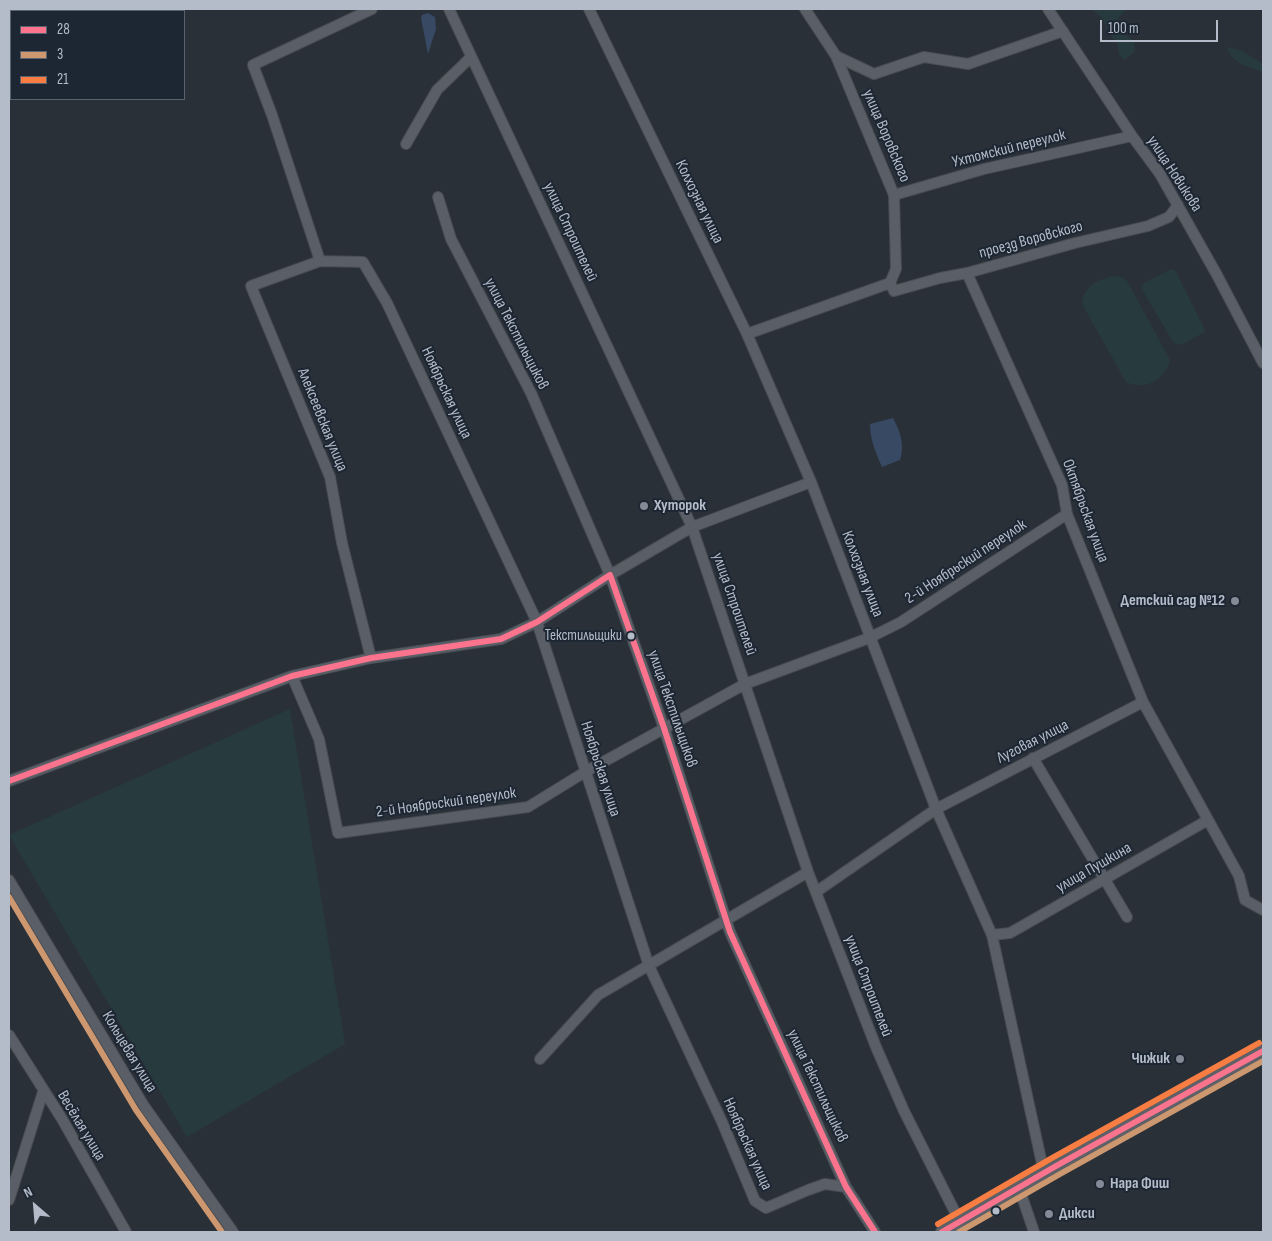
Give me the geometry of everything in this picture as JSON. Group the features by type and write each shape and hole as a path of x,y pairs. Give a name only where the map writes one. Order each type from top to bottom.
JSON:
{"main road":[{"path":"942,1232 1044,1173 1263,1052"}],"street":[{"path":"320,261 272,115 253,65 372,9"},
{"path":"438,9 449,10"},
{"name":"Колхозная улица","path":"589,9 747,334 811,482 936,809 992,935 1044,1173"},
{"name":"улица Воровского","path":"805,9 836,56 894,195 896,269 890,283"},
{"name":"улица Новикова","path":"1048,9 1132,136 1160,174 1263,363"},
{"name":"улица Строителей","path":"449,10 692,527 808,872 879,1055 904,1112 960,1222"},
{"path":"836,56 874,74 924,57 968,64 1063,31"},
{"path":"406,144 437,90 471,57"},
{"name":"Ухтомский переулок","path":"894,195 984,169 1132,136"},
{"name":"улица Текстильщиков","path":"438,197 451,239 531,393 610,575 664,728 726,920 846,1187 875,1232"},
{"name":"проезд Воровского","path":"890,283 894,291 940,278 967,273 1075,242 1148,226 1169,217 1178,205"},
{"name":"Ноябрьская улица","path":"320,261 363,262 387,303 537,622 649,966 722,1122 755,1201 766,1208 825,1184 846,1187"},
{"name":"Алексеевская улица","path":"320,261 251,286 330,477 342,543 371,658"},
{"name":"Октябрьская улица","path":"967,273 1062,485 1067,514 1143,702 1239,876 1245,900 1263,910"},
{"path":"747,334 890,283"},
{"path":"9,781 292,676 371,658 501,638 537,622 610,575 692,527 811,482"},
{"name":"2-й Ноябрьский переулок","path":"292,676 319,739 338,833 528,807 585,772 745,684 870,638 901,622 1067,514"},
{"name":"Луговая улица","path":"816,892 936,809 1143,702"},
{"path":"1033,758 1127,917"},
{"name":"улица Пушкина","path":"992,935 1010,933 1208,820"},
{"path":"540,1059 598,996 808,872"},
{"name":"Кольцевая улица","path":"9,880 12,894 144,1106 233,1232"},
{"name":"Весёлая улица","path":"9,1035 62,1119 126,1232"},
{"path":"9,1200 44,1092"},
{"path":"1019,1188 1034,1232"}],"green space":[{"path":"1091,9 1126,9 1118,19 1120,31 1134,41 1135,52 1124,60 1119,54 1118,45 1102,18"},
{"path":"1227,47 1242,51 1263,64 1263,72 1236,61"},
{"path":"1169,270 1174,270 1177,274 1205,330 1181,345 1173,342 1143,291 1142,286 1144,283"},
{"path":"1115,276 1127,281 1170,360 1164,373 1153,382 1147,384 1140,385 1126,382 1082,304 1086,292 1093,284"},
{"path":"290,709 345,1044 187,1137 9,835"}],"water":[{"path":"428,13 435,17 436,29 428,54 421,18 422,15"},
{"path":"893,418 901,438 900,460 882,467 872,441 870,424"}],"transit line":[{"name":"28","path":"610,575 664,728 730,932 846,1187 875,1232"},
{"name":"28","path":"9,781 292,676 371,658 501,639 537,622 610,575"},
{"name":"3","path":"9,897 136,1110 222,1232"},
{"name":"21","path":"938,1224 1259,1043"},
{"name":"28","path":"942,1232 1263,1051"},
{"name":"3","path":"959,1232 1263,1061"}],"place":[{"name":"Хуторок","path":"644,506"},
{"name":"Детский сад №12","path":"1235,601"},
{"name":"Текстильщики","path":"631,636"},
{"name":"Чижик","path":"1180,1059"},
{"name":"Нара Фиш","path":"1100,1184"},
{"name":"Дикси","path":"1049,1214"}]}
